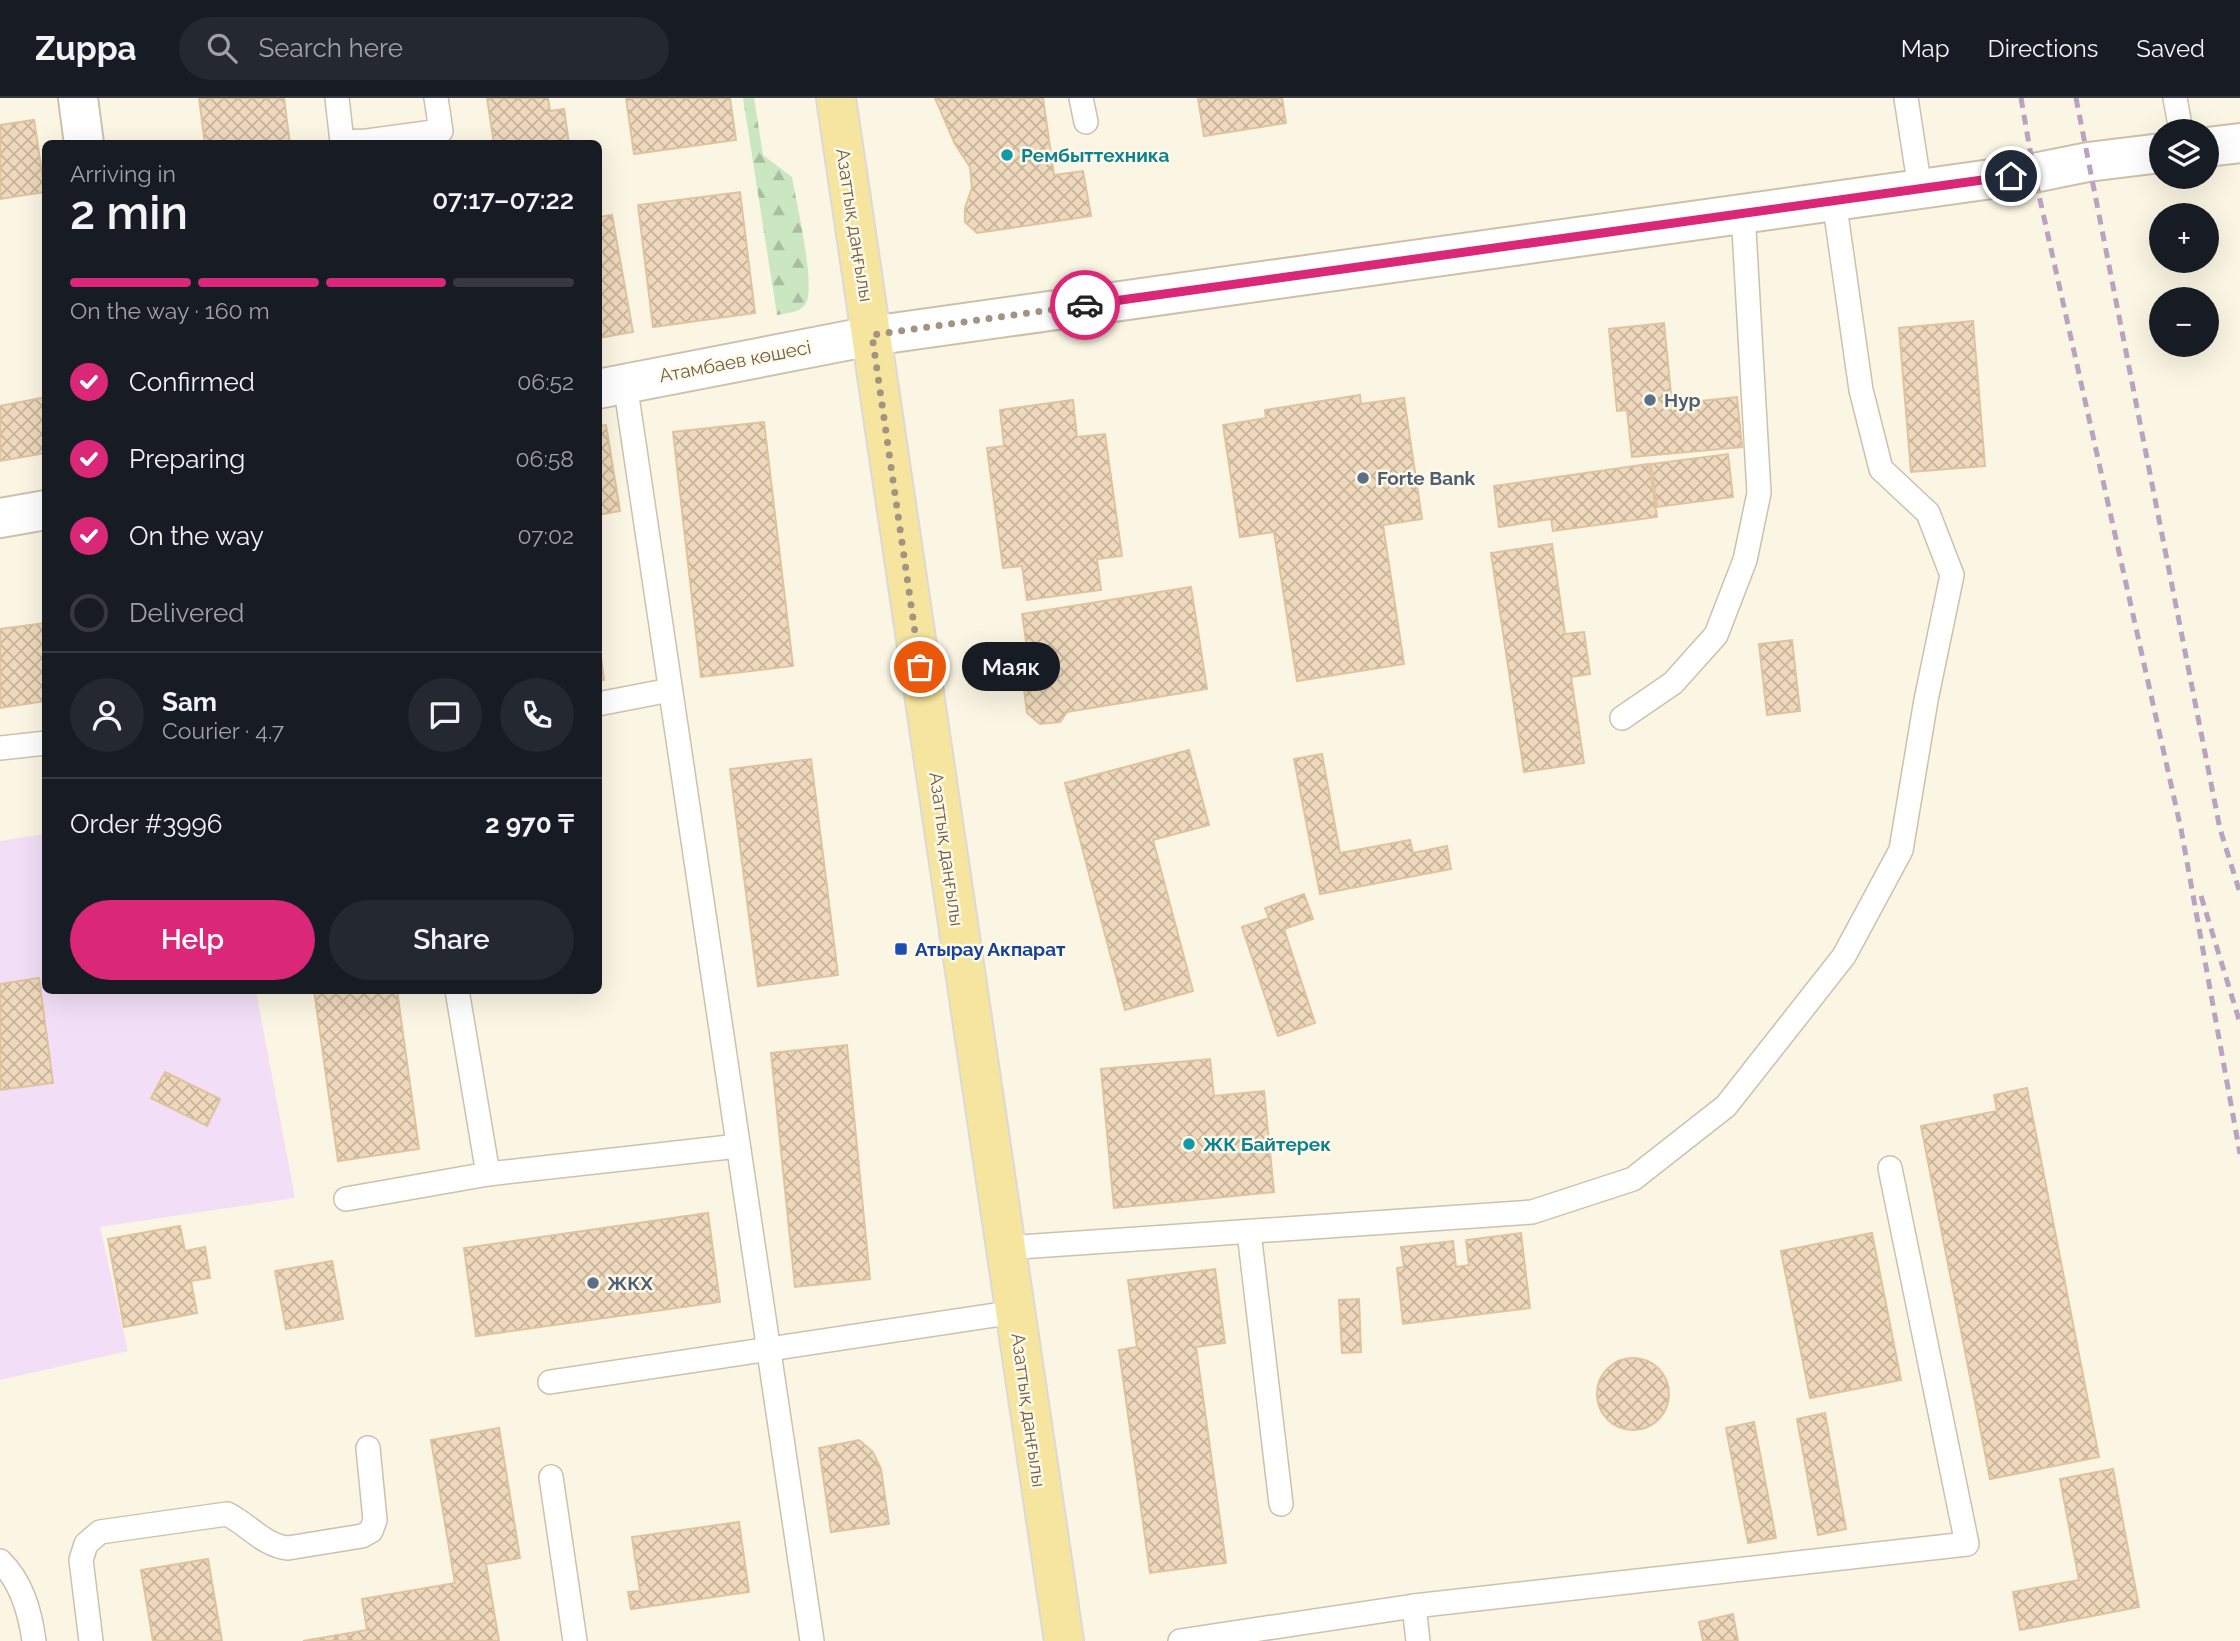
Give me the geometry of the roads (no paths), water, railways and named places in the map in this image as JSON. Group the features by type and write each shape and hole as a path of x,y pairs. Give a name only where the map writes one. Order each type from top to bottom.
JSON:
{"main road":[{"name":"Азаттық даңғылы","path":"835,98 1064,1641"}],"street":[{"path":"78,98 83,140"},
{"path":"2219,146 2240,143"},
{"name":"Атамбаев көшесі","path":"612,386 872,335 2034,173 2088,162 2149,154"},
{"path":"0,518 42,511"}],"lane":[{"path":"337,98 342,140"},
{"path":"381,140 441,131 436,98"},
{"path":"1082,98 1086,122"},
{"path":"1906,98 1920,189"},
{"path":"2175,98 2178,119"},
{"path":"1006,1248 1532,1212 1633,1179 1727,1106 1844,956 1901,850 1926,700 1952,575 1928,513 1881,469 1860,390 1834,200"},
{"path":"1622,718 1674,683 1716,635 1745,560 1759,493 1743,212"},
{"path":"612,386 670,690 812,1641"},
{"path":"602,703 670,690"},
{"path":"0,748 42,743"},
{"path":"458,994 488,1174"},
{"path":"346,1199 488,1174 738,1146"},
{"path":"1180,1641 1414,1606 1967,1544 1890,1168"},
{"path":"1248,1232 1281,1504"},
{"path":"550,1382 1015,1312"},
{"path":"91,1641 80,1560 86,1544 100,1532 227,1514 276,1547 288,1548 362,1536 371,1531 374,1520 368,1448"},
{"path":"551,1477 575,1641"},
{"path":"0,1561 11,1572 30,1614 34,1641"},
{"path":"1414,1606 1418,1641"}],"railway":[{"path":"2021,98 2034,173 2181,829 2240,1154"},
{"path":"2076,98 2220,829 2240,893"},
{"path":"2201,896 2240,1023"}],"place":[{"name":"Рембыттехника","path":"1007,155"},
{"name":"Нур","path":"1650,400"},
{"name":"Forte Bank","path":"1363,478"},
{"name":"Маяк","path":"920,667"},
{"name":"Атырау Акпарат","path":"901,949"},
{"name":"ЖК Байтерек","path":"1189,1144"},
{"name":"ЖКХ","path":"593,1283"}]}
